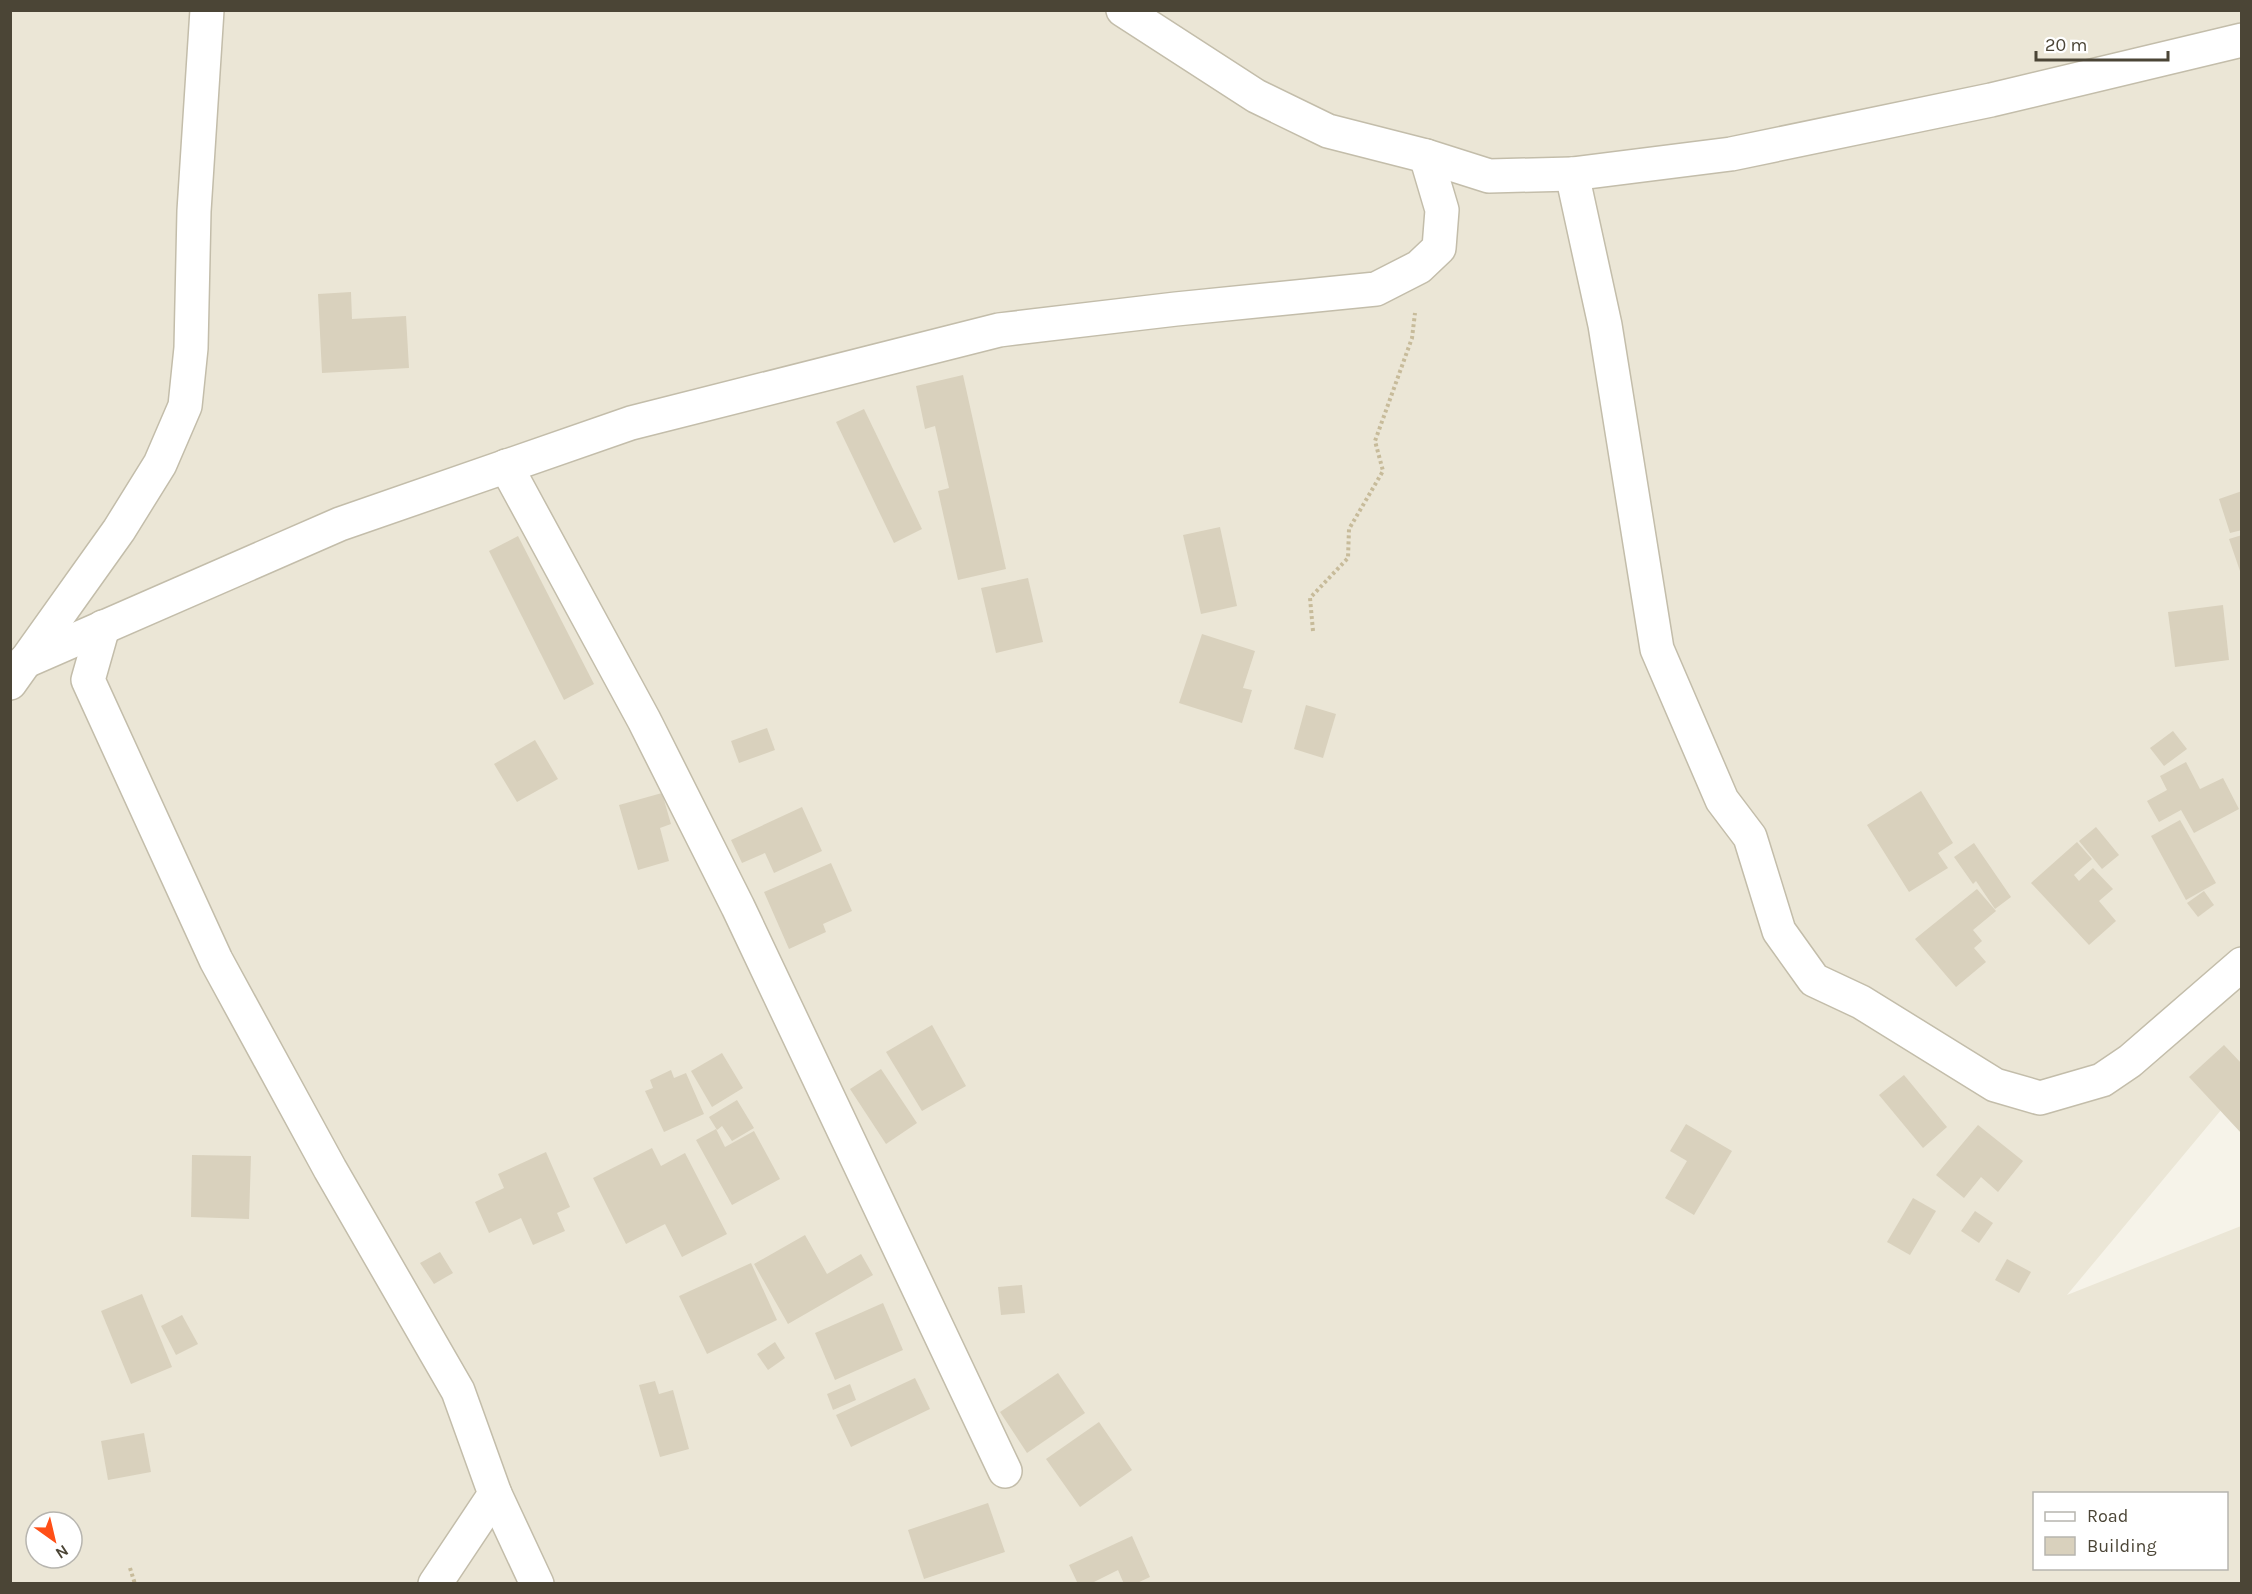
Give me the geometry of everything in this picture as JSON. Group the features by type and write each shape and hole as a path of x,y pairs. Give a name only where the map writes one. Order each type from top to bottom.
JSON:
{"street":[{"path":"17,672 119,530 160,464 185,406 191,348 194,211 207,10"},
{"path":"1123,10 1256,96 1328,131 1425,156 1489,176 1572,174 1731,154 1991,100 2241,40"},
{"path":"17,672 103,627 340,524 631,423 999,330 1376,289 1419,267 1438,248 1442,210 1425,156"},
{"path":"1572,174 1605,325 1657,649 1722,800 1750,837 1779,931 1814,980 1861,1002 1995,1085 2040,1098 2102,1080 2130,1061 2241,964"},
{"path":"506,466 644,720 738,907 1005,1471"},
{"path":"103,627 88,680 216,960 330,1169 458,1391 495,1494 537,1584"},
{"path":"435,1584 495,1494"}],"path":[{"path":"1313,631 1310,598 1348,558 1349,529 1383,471 1375,441 1412,338 1419,267"},
{"path":"129,1568 135,1584"}],"shaded area":[{"path":"11,11 2241,11 2241,1086 2067,1295 2241,1226 2241,1583 11,1584"}],"building":[{"path":"351,292 352,319 406,316 409,368 322,373 318,294"},
{"path":"963,375 1006,569 958,580 938,491 949,488 935,426 925,429 916,386"},
{"path":"864,409 922,529 894,543 836,422"},
{"path":"2242,491 2242,530 2230,533 2219,499"},
{"path":"1220,527 1237,606 1201,614 1183,535"},
{"path":"2242,535 2242,574 2241,574 2229,539"},
{"path":"518,536 594,684 564,700 489,551"},
{"path":"1028,578 1043,642 996,653 981,588"},
{"path":"2223,605 2229,660 2175,667 2168,612"},
{"path":"1202,634 1255,651 1243,688 1252,690 1242,723 1179,703"},
{"path":"1306,705 1336,714 1323,758 1294,749"},
{"path":"767,728 775,750 739,763 731,741"},
{"path":"2173,731 2187,749 2164,766 2150,748"},
{"path":"535,740 558,779 517,802 494,764"},
{"path":"2186,762 2200,789 2223,778 2239,809 2194,833 2181,810 2159,822 2147,801 2167,790 2160,776"},
{"path":"1921,791 1953,843 1938,853 1948,868 1909,892 1867,825"},
{"path":"662,793 671,824 660,828 669,861 638,870 619,805"},
{"path":"802,807 822,851 774,873 765,853 742,863 731,840"},
{"path":"2180,820 2216,883 2186,900 2151,836"},
{"path":"2096,827 2119,855 2102,869 2079,841"},
{"path":"2077,842 2092,859 2074,875 2079,881 2093,868 2113,889 2099,901 2116,921 2089,945 2031,883"},
{"path":"1974,843 2011,897 1995,909 1976,881 1973,884 1954,857"},
{"path":"831,863 852,911 823,924 826,932 789,949 764,892"},
{"path":"1977,889 1996,911 1973,930 1982,941 1974,948 1986,962 1956,987 1915,939"},
{"path":"2204,891 2214,905 2198,917 2187,903"},
{"path":"932,1025 966,1086 922,1111 886,1052"},
{"path":"2224,1045 2242,1064 2242,1134 2189,1077"},
{"path":"722,1053 743,1088 712,1107 691,1071"},
{"path":"881,1069 917,1123 886,1144 850,1089"},
{"path":"671,1070 674,1078 686,1073 704,1114 664,1132 645,1091 653,1088 650,1080"},
{"path":"1904,1075 1947,1127 1923,1148 1879,1095"},
{"path":"737,1100 754,1128 732,1141 722,1126 717,1130 709,1117"},
{"path":"1686,1124 1732,1151 1694,1215 1665,1198 1687,1161 1670,1151"},
{"path":"1978,1125 2023,1161 1998,1192 1981,1177 1964,1198 1936,1175"},
{"path":"716,1129 725,1147 754,1131 780,1179 732,1205 696,1140"},
{"path":"652,1148 661,1166 685,1153 727,1234 682,1257 665,1224 626,1244 593,1178"},
{"path":"546,1152 570,1207 557,1213 565,1231 533,1245 521,1218 489,1233 475,1202 504,1188 498,1174"},
{"path":"192,1155 251,1156 249,1219 191,1217"},
{"path":"1913,1198 1936,1211 1910,1255 1887,1242"},
{"path":"1975,1211 1993,1223 1979,1243 1961,1231"},
{"path":"805,1235 827,1274 861,1254 873,1275 788,1324 754,1264"},
{"path":"440,1252 453,1273 434,1284 420,1263"},
{"path":"2007,1259 2031,1272 2019,1293 1995,1280"},
{"path":"751,1263 777,1320 707,1354 679,1296"},
{"path":"1022,1285 1025,1313 1001,1315 998,1287"},
{"path":"142,1294 172,1367 131,1384 101,1311"},
{"path":"883,1303 903,1350 835,1380 815,1333"},
{"path":"182,1315 198,1344 176,1355 161,1326"},
{"path":"775,1342 785,1358 768,1370 757,1354"},
{"path":"1058,1373 1085,1413 1027,1453 1000,1412"},
{"path":"915,1378 930,1409 851,1447 836,1415"},
{"path":"655,1381 659,1394 673,1390 689,1449 660,1457 639,1385"},
{"path":"850,1384 856,1400 833,1410 827,1394"},
{"path":"1099,1422 1132,1470 1080,1507 1046,1459"},
{"path":"144,1433 151,1472 108,1480 101,1441"},
{"path":"988,1503 1005,1552 924,1579 908,1530"},
{"path":"1132,1536 1150,1577 1135,1584 1124,1584 1118,1570 1090,1584 1078,1584 1069,1565"}]}
